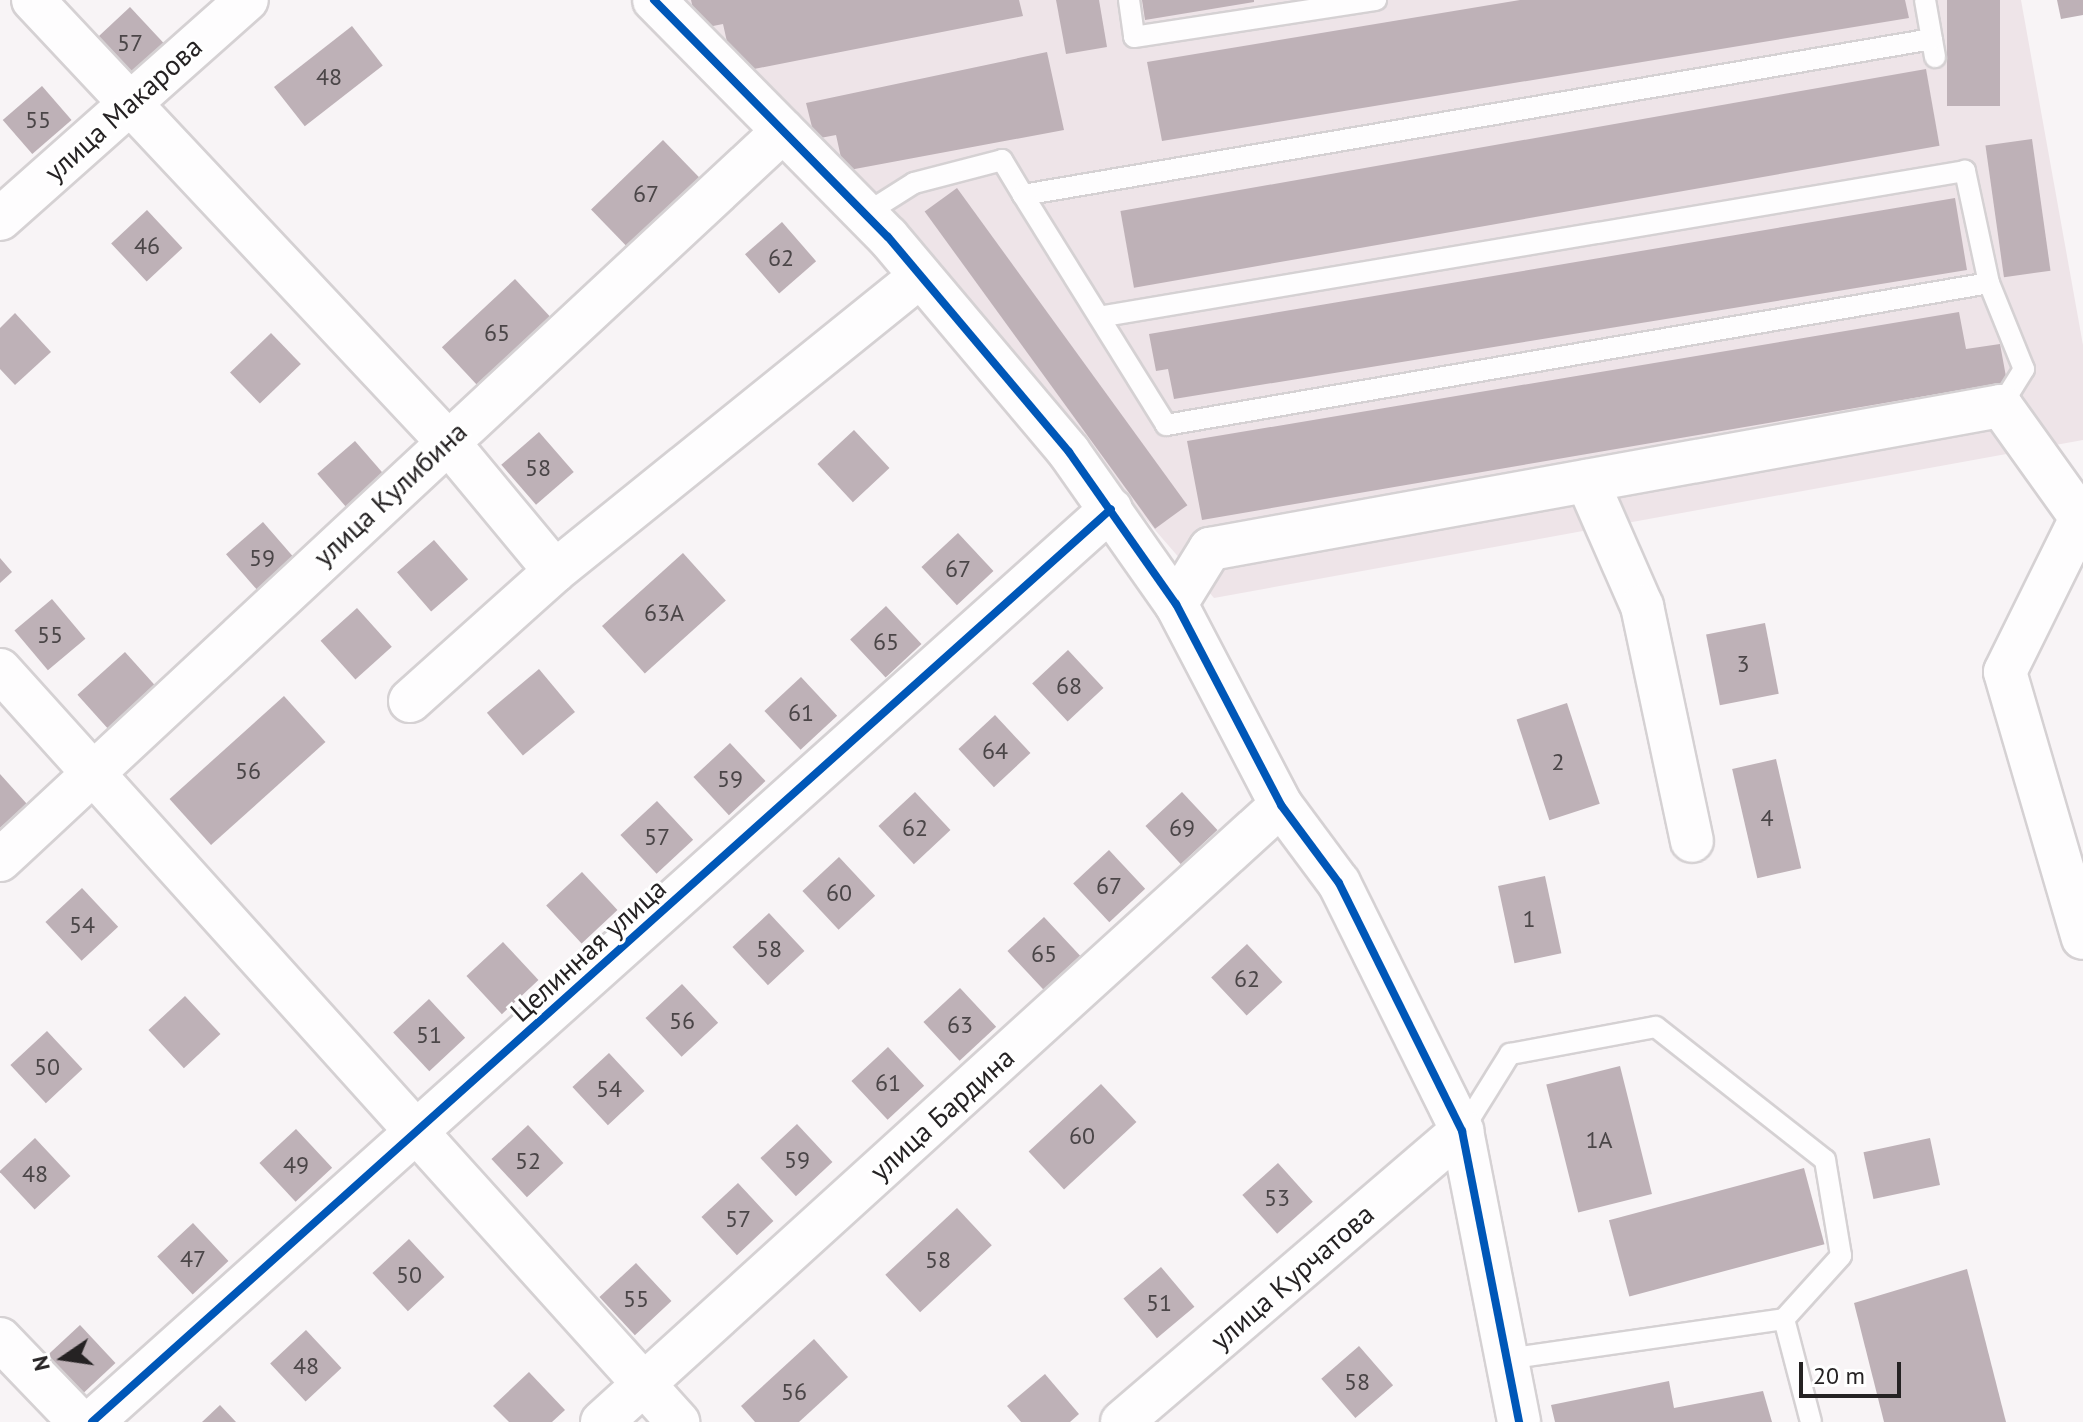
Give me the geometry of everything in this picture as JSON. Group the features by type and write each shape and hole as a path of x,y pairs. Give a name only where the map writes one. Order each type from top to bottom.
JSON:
{"street":[{"path":"33,0 447,441 555,571"},
{"name":"улица Макарова","path":"0,219 247,0"},
{"path":"654,0 865,214 920,276 1111,509 1176,604 1281,805 1339,883 1462,1131 1519,1422"},
{"name":"улица Кулибина","path":"0,860 90,770 783,131"},
{"path":"410,701 555,571 920,276"},
{"path":"1176,604 1210,549 2001,406 2081,515 2005,672 2083,938"},
{"path":"1587,481 1642,606 1692,841"},
{"name":"Целинная улица","path":"92,1422 1111,509"},
{"path":"0,670 678,1422"},
{"name":"улица Бардина","path":"602,1422 1281,805"},
{"name":"улица Курчатова","path":"1122,1422 1462,1131"},
{"path":"0,1339 80,1422"}],"lane":[{"path":"1129,0 1134,37 1376,0"},
{"path":"1023,195 1933,48 1925,0"},
{"path":"865,214 914,183 1002,160 1166,425 1989,283"},
{"path":"1099,317 1965,171 1989,283 2024,369 2001,406"},
{"path":"1462,1131 1510,1054 1656,1027 1825,1160 1841,1256 1784,1319 1507,1359"},
{"path":"1784,1319 1811,1422"}],"shaded area":[{"path":"666,0 2021,0 2083,345 2083,440 1214,598 836,162"}],"building":[{"path":"691,0 1019,0 1023,16 734,73 723,24 698,29"},
{"path":"1056,0 1099,0 1107,47 1066,54"},
{"path":"1142,0 1254,0 1254,2 1145,20"},
{"path":"1520,0 1905,0 1909,18 1162,141 1147,62"},
{"path":"1947,0 2000,0 2000,106 1947,106"},
{"path":"2057,0 2083,0 2083,15 2061,19"},
{"path":"130,7 165,45 130,78 94,40"},
{"path":"352,26 383,65 305,126 274,87"},
{"path":"1047,52 1064,130 844,171 836,135 815,139 806,103"},
{"path":"1926,69 1940,146 1134,288 1120,211"},
{"path":"42,86 72,120 32,154 3,120"},
{"path":"2032,139 2051,271 2004,277 1985,146"},
{"path":"663,140 701,180 629,249 591,209"},
{"path":"957,188 1187,505 1155,529 925,212"},
{"path":"1955,198 1967,270 1174,399 1168,369 1156,371 1149,334"},
{"path":"147,210 182,248 147,281 111,243"},
{"path":"782,222 816,261 779,293 745,254"},
{"path":"515,279 552,318 479,387 442,347"},
{"path":"1959,312 1966,349 2000,344 2007,382 1202,520 1187,441"},
{"path":"15,313 51,352 15,385 0,369 0,328"},
{"path":"271,333 301,364 260,404 230,373"},
{"path":"854,430 889,468 853,502 817,464"},
{"path":"539,432 574,472 536,505 501,465"},
{"path":"355,441 390,481 352,514 317,474"},
{"path":"263,522 297,561 260,593 226,554"},
{"path":"958,533 993,571 957,605 921,567"},
{"path":"434,540 468,579 431,611 397,572"},
{"path":"683,553 726,601 645,673 602,626"},
{"path":"0,558 12,572 0,583"},
{"path":"52,599 85,639 48,670 14,630"},
{"path":"886,606 921,644 886,677 850,639"},
{"path":"357,608 392,647 355,679 321,641"},
{"path":"1765,623 1779,694 1720,705 1706,634"},
{"path":"1068,650 1103,688 1068,721 1032,683"},
{"path":"125,652 155,685 108,728 77,695"},
{"path":"539,669 575,712 523,756 487,713"},
{"path":"801,677 837,716 801,750 764,711"},
{"path":"284,696 325,742 211,845 170,799"},
{"path":"1567,703 1600,804 1549,820 1517,719"},
{"path":"995,715 1030,753 994,787 958,749"},
{"path":"730,743 765,781 729,815 693,777"},
{"path":"1776,759 1801,868 1757,878 1732,769"},
{"path":"0,774 27,804 0,828"},
{"path":"915,792 950,830 914,864 878,826"},
{"path":"1182,792 1217,830 1181,864 1145,826"},
{"path":"657,801 693,840 657,874 620,835"},
{"path":"1109,850 1145,889 1109,922 1073,883"},
{"path":"839,857 875,896 839,930 802,891"},
{"path":"582,872 617,910 582,943 546,905"},
{"path":"1545,876 1561,953 1514,963 1498,886"},
{"path":"82,888 118,927 82,961 45,922"},
{"path":"769,913 804,951 768,985 732,947"},
{"path":"1044,917 1080,956 1044,990 1007,951"},
{"path":"503,942 538,980 502,1014 466,976"},
{"path":"1247,944 1282,982 1247,1015 1211,977"},
{"path":"682,984 718,1023 682,1057 645,1018"},
{"path":"960,988 996,1027 960,1061 923,1022"},
{"path":"185,996 220,1034 184,1068 148,1030"},
{"path":"429,999 465,1038 429,1071 393,1032"},
{"path":"47,1031 82,1069 46,1103 10,1065"},
{"path":"888,1047 924,1086 888,1120 851,1081"},
{"path":"609,1053 644,1091 608,1125 572,1087"},
{"path":"1620,1066 1652,1194 1578,1212 1546,1084"},
{"path":"1101,1084 1136,1122 1064,1190 1029,1152"},
{"path":"797,1124 832,1162 796,1196 760,1158"},
{"path":"528,1125 563,1163 527,1197 491,1159"},
{"path":"296,1129 332,1168 296,1202 259,1163"},
{"path":"35,1138 70,1176 35,1209 0,1171"},
{"path":"1930,1138 1940,1185 1873,1199 1863,1152"},
{"path":"1278,1163 1313,1202 1277,1234 1242,1195"},
{"path":"1804,1168 1824,1244 1629,1297 1609,1220"},
{"path":"738,1183 773,1221 737,1255 701,1217"},
{"path":"957,1208 992,1245 920,1312 885,1275"},
{"path":"193,1223 228,1261 193,1294 157,1256"},
{"path":"409,1239 444,1277 408,1311 372,1273"},
{"path":"636,1263 671,1301 635,1335 599,1297"},
{"path":"1161,1267 1194,1307 1157,1338 1123,1298"},
{"path":"1967,1269 2006,1422 1884,1422 1854,1303"},
{"path":"80,1325 115,1363 79,1397 43,1359"},
{"path":"306,1330 341,1368 306,1401 270,1363"},
{"path":"814,1339 848,1377 799,1422 755,1422 741,1406"},
{"path":"1359,1346 1393,1385 1355,1418 1321,1379"},
{"path":"529,1372 565,1410 552,1422 509,1422 493,1406"},
{"path":"1045,1374 1079,1414 1070,1422 1021,1422 1007,1406"},
{"path":"1669,1381 1674,1408 1763,1391 1772,1422 1555,1422 1551,1405"},
{"path":"220,1405 236,1422 202,1422"}],"cycle path":[{"path":"654,0 888,237 1069,452 1176,604 1281,805 1339,883 1462,1131 1519,1422"},
{"path":"92,1422 1111,509"}]}
